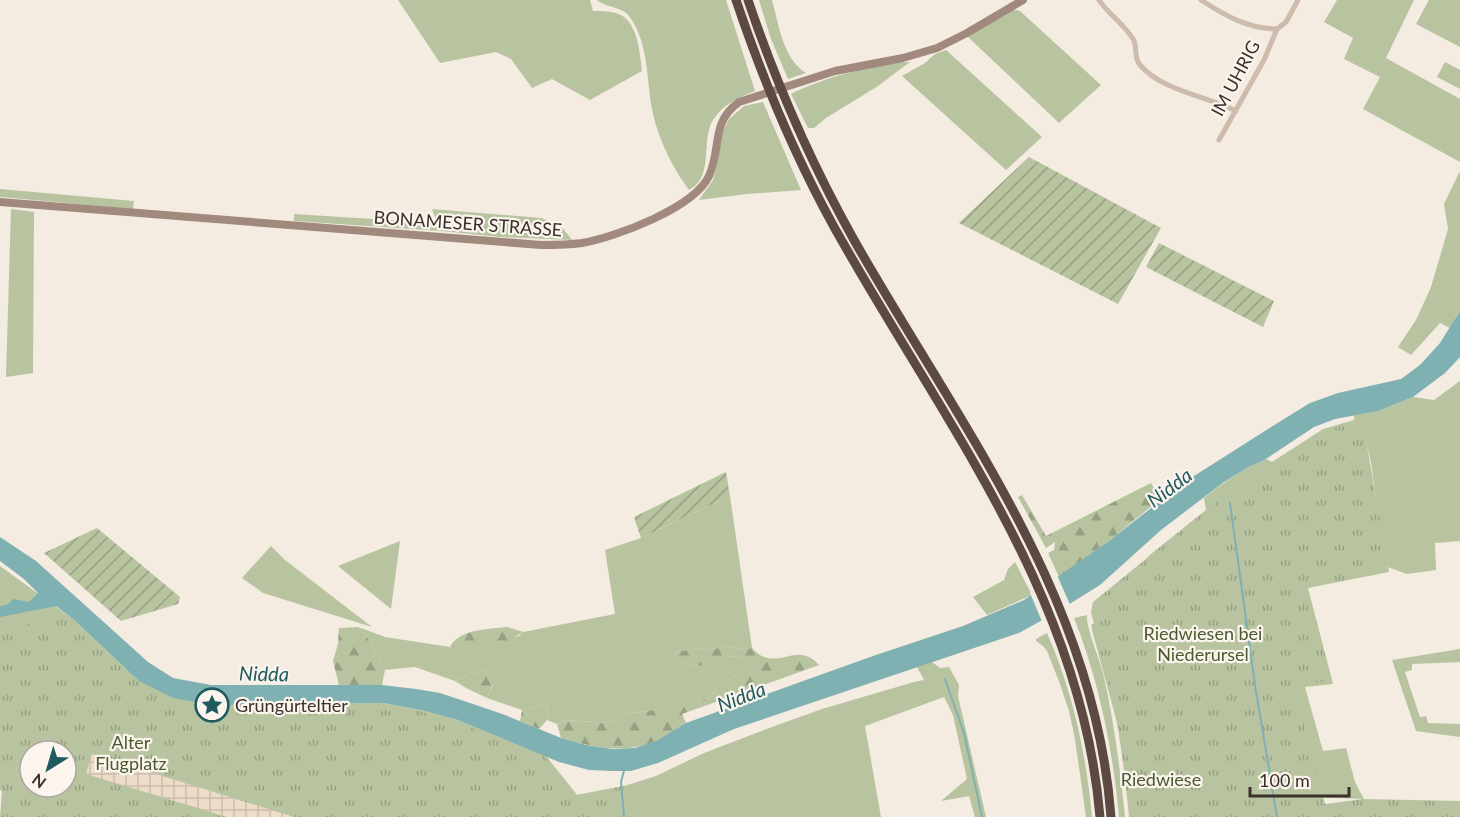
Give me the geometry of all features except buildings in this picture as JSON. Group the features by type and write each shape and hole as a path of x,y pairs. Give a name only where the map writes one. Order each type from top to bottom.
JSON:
{"highway":[{"path":"736,0 779,115 828,215 974,462 1038,586 1068,659 1084,714 1096,777 1100,817"},
{"path":"748,0 790,111 839,212 986,459 1048,580 1065,620 1096,715 1111,817"}],"street":[{"name":"BONAMESER STRASSE","path":"0,202 541,244 572,244 607,237 627,230 676,207 696,194 712,168 720,125 732,107 743,100 835,71 903,58 937,48 1023,0"},
{"path":"1099,0 1133,39 1136,60 1148,72 1181,90 1221,103 1236,111"},
{"name":"IM UHRIG","path":"1201,0 1225,15 1248,25 1277,29"},
{"name":"IM UHRIG","path":"1219,140 1264,60 1277,29 1286,22 1298,0"}],"green space":[{"path":"398,0 590,0 593,11 618,14 627,19 635,32 642,71 590,100 552,79 532,88 511,59 496,52 440,63"},
{"path":"597,0 726,0 755,91 726,106 713,120 707,138 705,167 702,176 689,190 677,173 659,134 651,102 644,51 636,27 626,13"},
{"path":"759,0 772,0 787,50 798,67 806,73 788,79 771,39"},
{"path":"1337,0 1414,0 1386,58 1460,99 1460,162 1363,109 1380,77 1344,59 1353,38 1324,22"},
{"path":"1429,0 1460,0 1460,47 1416,24"},
{"path":"1013,9 1020,11 1101,85 1059,123 968,37"},
{"path":"946,50 1042,137 1006,170 902,76 925,63 935,54"},
{"path":"910,62 814,128 808,128 791,94 849,72"},
{"path":"1445,62 1460,70 1460,89 1437,77"},
{"path":"763,102 801,190 699,200 713,180 718,161 719,139 729,119 744,106"},
{"path":"1029,157 1161,228 1118,304 959,223"},
{"path":"1460,171 1460,310 1450,328 1440,323 1411,355 1398,347 1416,320 1431,287 1448,229 1444,204"},
{"path":"0,189 134,201 133,209 0,197"},
{"path":"11,209 34,212 33,373 6,377"},
{"path":"432,209 541,218 561,226 572,240 500,237 294,221 294,214 437,223"},
{"path":"1159,243 1274,301 1263,327 1146,267"},
{"name":"Riedwiesen bei Niederursel","path":"1460,381 1460,541 1435,543 1436,570 1407,574 1385,566 1371,462 1364,434 1305,585 1333,684 1305,687 1323,751 1346,748 1355,782 1364,799 1215,794 1119,730 1092,630 1101,606 1151,554 1206,510 1204,498 1226,481 1266,459 1272,462 1323,429 1354,420 1354,415 1378,411 1413,397 1434,400"},
{"name":"Riedwiesen bei Niederursel","path":"1363,423 1389,572 1308,588 1332,680 1295,686 1325,804 1363,799 1460,801 1460,817 1129,817 1124,768 1112,695 1091,625 1094,623 1091,613 1093,602 1224,497 1337,427"},
{"path":"726,472 730,496 641,538 634,517"},
{"path":"1151,483 1160,499 1109,541 1059,577 1048,553 1054,550 1055,542 1046,548 1018,497 1022,495 1046,536"},
{"path":"730,496 752,648 725,646 710,650 694,648 675,653 663,661 680,661 697,666 730,656 745,658 741,672 720,686 710,697 698,702 681,700 650,711 631,713 606,723 567,720 557,724 547,720 548,704 522,710 487,698 493,685 487,670 469,674 455,681 415,667 385,670 366,635 358,627 385,637 450,647 463,652 519,636 523,632 615,614 605,550 641,538"},
{"path":"97,528 180,597 178,604 121,621 44,553"},
{"path":"400,541 391,609 338,566"},
{"path":"271,546 285,560 372,627 263,593 242,578"},
{"path":"1015,562 1032,595 987,615 973,597 1004,580 1008,569"},
{"name":"Alter Flugplatz","path":"0,566 73,619 139,681 227,705 382,703 425,711 458,720 546,756 577,795 624,786 656,776 704,753 822,709 924,680 917,667 932,662 940,668 949,667 959,685 958,696 986,817 975,817 969,796 941,801 967,779 953,715 944,697 865,726 881,817 294,817 78,754 78,739 18,739 18,750 0,750"},
{"path":"1087,615 1110,709 1125,817 1119,817 1104,716 1091,666 1074,618"},
{"name":"Alter Flugplatz","path":"69,618 139,681 155,691 185,702 226,706 381,704 416,710 464,725 546,757 577,795 624,786 612,817 0,817 2,791 0,790 0,633 45,619"},
{"path":"358,627 366,635 385,670 382,685 339,685 333,661 338,644 339,628"},
{"path":"507,627 523,632 509,641 463,652 450,647 454,641 467,633"},
{"path":"1047,633 1064,678 1077,723 1092,817 1086,817 1069,711 1047,651 1036,641"},
{"path":"725,646 752,648 762,656 771,658 805,655 819,665 682,714 686,723 646,745 610,748 561,738 557,724 567,720 606,723 631,713 650,711 681,699 698,702 710,697 720,686 741,672 744,658 730,656 710,664 697,666 680,661 663,661 661,653 675,653 694,648 710,650"},
{"path":"1460,649 1460,662 1412,664 1412,670 1405,672 1420,717 1426,716 1428,723 1460,724 1460,737 1416,731 1392,660"},
{"path":"487,670 495,675 487,698 455,681 469,674"},
{"path":"548,704 547,720 539,729 520,721 522,710"}],"shaded area":[{"path":"92,754 294,817 227,817 86,774"}],"water":[{"path":"1460,311 1460,357 1445,373 1413,397 1378,411 1335,419 1314,427 1266,459 1224,482 1161,530 1100,585 1019,633 734,729 658,763 631,771 589,770 559,762 458,720 383,703 227,705 173,698 139,681 56,606 0,617 0,606 7,605 13,599 29,602 38,593 0,561 0,537 36,561 148,662 173,678 211,685 382,685 416,689 440,693 586,745 613,749 635,748 658,740 686,723 963,626 1024,600 1109,541 1183,483 1310,403 1338,393 1401,379 1420,365 1440,343"}],"pier":[{"path":"1057,575 1071,607 1043,624 1030,593"}],"waterway":[{"path":"1230,503 1255,685 1277,817"},
{"path":"945,679 964,733 982,817"},
{"path":"624,817 621,782 625,767"}],"place":[{"name":"Grüngürteltier","path":"212,705"}],"water label":[{"name":"Nidda","path":"1169,487"},
{"name":"Nidda","path":"264,673"},
{"name":"Nidda","path":"741,696"}],"park label":[{"name":"Riedwiese","path":"1161,779"}]}
